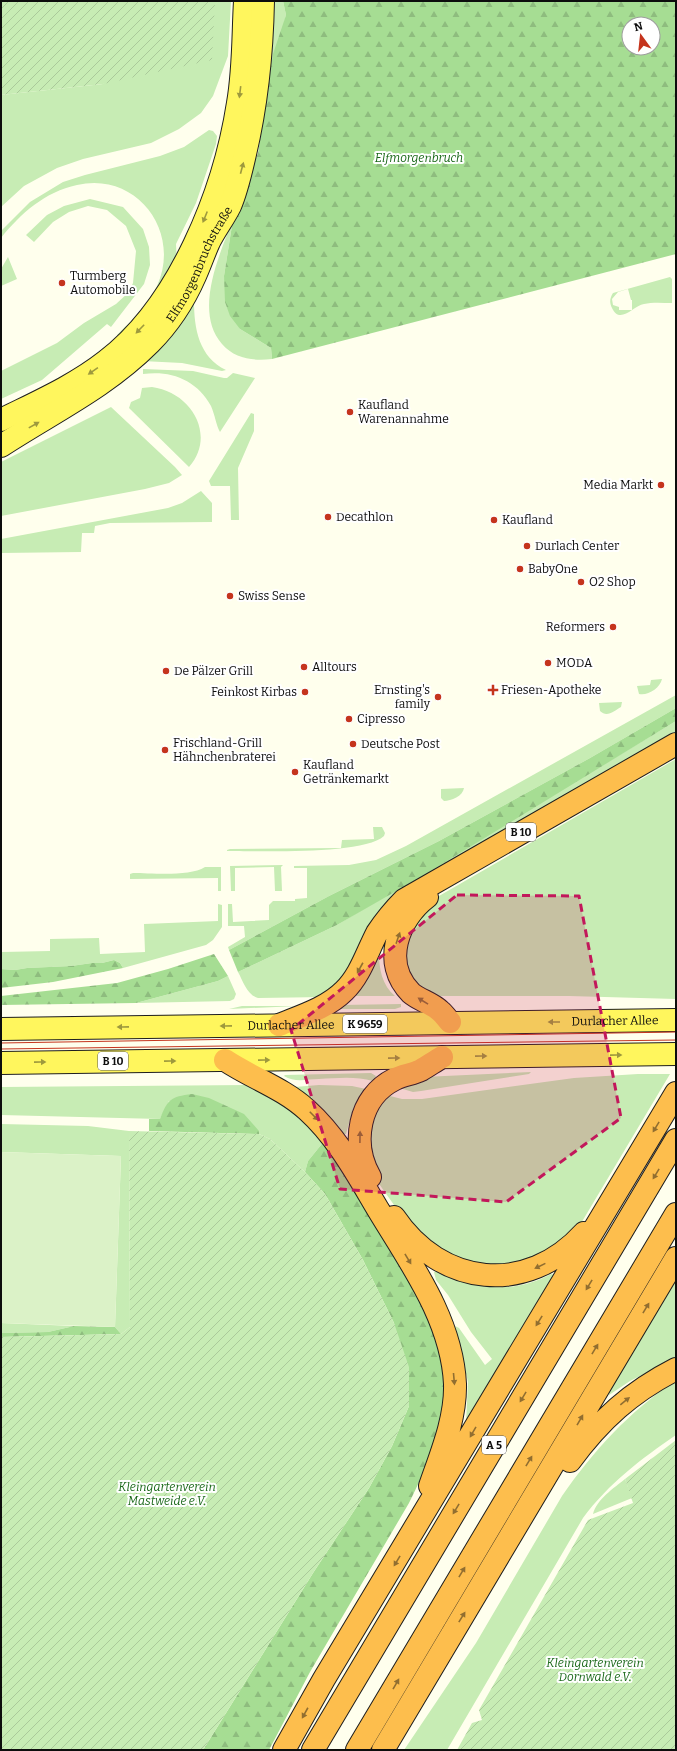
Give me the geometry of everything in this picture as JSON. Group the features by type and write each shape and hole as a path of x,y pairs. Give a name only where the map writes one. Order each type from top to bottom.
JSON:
{"highway":[{"name":"B 10","path":"279,1025 332,1001 345,990 361,967 378,933 394,910 404,900 676,744"},
{"path":"450,1022 440,1011 412,993 404,984 396,966 396,945 401,930 413,909 434,892 676,753"},
{"path":"442,1057 420,1070 395,1079 383,1086 371,1099 360,1125 360,1153 366,1170 400,1226 419,1244 440,1260 458,1268 481,1275 507,1276 531,1270 564,1252 611,1204"},
{"path":"225,1060 244,1073 262,1081 294,1100 307,1110 326,1129 347,1158 417,1274 431,1299 441,1323 449,1347 455,1384 453,1404 446,1442 417,1527"},
{"path":"284,1750 324,1679 417,1527 526,1341 611,1204 676,1093"},
{"name":"A 5","path":"313,1750 676,1140"},
{"path":"357,1750 676,1214"},
{"path":"383,1750 441,1651 518,1526 676,1258"},
{"path":"518,1526 584,1442 601,1423 633,1394 649,1383 676,1369"}],"main road":[{"name":"Elfmorgenbruchstraße","path":"1,420 72,385 106,361 145,324 179,275 194,245 211,204 226,158 238,104 242,68 245,1"},
{"name":"Elfmorgenbruchstraße","path":"1,446 28,428 72,404 108,380 150,343 169,321 180,304 195,277 209,242 230,205 242,170 258,93 263,1"},
{"name":"Durlacher Allee","path":"1,1029 676,1020"},
{"name":"B 10","path":"1,1063 675,1054"}],"highlighted area":[{"path":"457,895 579,896 621,1118 506,1202 340,1189 291,1030"}],"green space":[{"path":"1,1 215,1 212,60 103,84 1,95"},
{"path":"214,1 231,1 228,56 213,96 201,113 179,129 151,143 83,159 57,168 24,186 1,207 1,95 103,84"},
{"path":"274,1 283,1 286,15 267,92"},
{"name":"Elfmorgenbruch","path":"283,1 676,1 676,254 272,359 271,348 240,329 230,316 225,302 224,276 233,219 258,153 273,54 286,15"},
{"path":"209,130 213,131 217,136 216,144 196,203 176,244 177,265 122,340 117,335 140,312 154,293 163,265 163,245 158,226 148,210 135,196 118,187 98,183 65,188 44,198 25,212 1,238 1,231 30,202 63,182 160,156 184,147"},
{"path":"90,199 123,207 143,229 149,247 150,265 144,284 111,327 107,324 42,380 1,399 1,371 57,343 84,323 116,304 128,293 133,283 136,251 126,226 107,210 88,206 69,212 53,222 34,242 26,235 47,215 64,206"},
{"path":"233,219 224,276 240,329 271,348 272,359 258,360 239,356 227,349 222,344 214,331 210,315 209,299 216,265"},
{"path":"8,257 17,279 1,286 1,269"},
{"path":"670,277 672,279 672,303 644,304 632,310 632,300 628,289 618,292 612,299 613,305 619,307 619,310 632,310 623,315 619,315 615,313 610,304 613,293"},
{"path":"194,301 197,332 204,350 210,358 226,370 222,371 182,363 142,361"},
{"path":"143,369 193,371 224,378 227,378 233,373 255,378 220,432 211,406 205,397 191,383 163,374 143,374"},
{"path":"152,387 166,391 178,397 188,406 196,417 200,429 201,442 197,455 189,467 129,408 131,402 140,398 142,388"},
{"path":"111,407 182,475 169,483 145,489 1,516 1,462"},
{"path":"251,413 254,414 254,431 238,468 239,520 231,520 230,486 211,486 209,481"},
{"path":"201,491 212,503 212,522 110,523 95,526 94,533 82,533 81,552 1,553 1,539 168,508 182,503"},
{"path":"662,679 659,685 650,693 639,694 637,686 650,685 651,680"},
{"path":"676,695 676,708 590,758 439,841 329,896 229,950 228,947 245,937 244,926 228,926 228,904 232,904 233,922 269,920 269,905 273,901 295,901 295,899 307,898 307,868 294,868 294,866 349,865 376,860 406,846"},
{"path":"622,702 621,707 608,714 600,711 599,703"},
{"path":"676,708 676,721 419,878 337,925 238,972 229,950 329,896 439,841 590,758"},
{"path":"676,721 676,736 409,890 352,969 325,997 258,998 251,994 246,987 238,972 337,925"},
{"path":"676,759 676,999 569,996 430,996 407,974 405,940 426,906 439,896"},
{"path":"464,788 459,796 453,799 444,801 441,798 441,789"},
{"path":"373,827 382,827 385,833 384,836 373,842 341,848 342,840 374,839"},
{"path":"341,848 310,851 227,850 230,849"},
{"path":"283,865 281,867 282,891 275,891 274,867 235,868 235,891 231,891 230,866"},
{"path":"205,867 221,867 221,891 218,891 218,878 130,879 130,874 133,873 180,873 190,872"},
{"path":"218,904 222,905 222,927 213,940 206,945 123,968 120,963 114,960 102,963 71,966 15,970 1,969 1,940 2,952 50,951 50,939 99,938 100,954 145,952 144,924 218,921"},
{"path":"379,953 384,982 395,996 350,996"},
{"path":"214,954 228,976 218,981 136,1003 1,1005 1,996 117,983"},
{"path":"114,960 120,963 123,968 53,982 1,988 1,969 15,970 71,966 102,963"},
{"path":"228,976 236,994 234,999 230,1001 136,1003 218,981"},
{"path":"401,1004 401,1007 395,1009 339,1008 341,1005"},
{"path":"242,1006 298,1006 229,1009"},
{"path":"531,1072 529,1074 413,1092 396,1087 423,1077"},
{"path":"371,1073 376,1076 373,1081 360,1078 297,1080 284,1076 285,1075"},
{"path":"638,1074 670,1074 577,1230 551,1253 508,1268 456,1260 404,1219 377,1181 367,1126 386,1095 402,1099 422,1099 574,1078"},
{"path":"249,1085 299,1113 325,1140 308,1161 305,1172 270,1139 259,1134 258,1131 169,1101 160,1119 1,1115 1,1087"},
{"path":"319,1085 352,1086 366,1089 353,1109 346,1134 344,1134 336,1124 295,1087"},
{"path":"192,1094 209,1098 244,1114 259,1131 259,1134 149,1131 149,1119 160,1119 165,1107 171,1100 179,1096"},
{"path":"1,1124 88,1126 129,1131 130,1327 121,1334 115,1327 121,1156 1,1152"},
{"name":"Kleingartenverein Mastweide e.V.","path":"129,1131 259,1134 270,1139 305,1172 325,1194 363,1260 394,1323 409,1367 409,1406 392,1446 369,1488 313,1573 203,1750 1,1750 1,1337 121,1334 130,1327"},
{"path":"325,1140 399,1262 432,1329 441,1355 444,1373 445,1389 440,1422 423,1474 409,1503 310,1672 269,1750 203,1750 313,1573 369,1488 392,1446 409,1406 394,1323 363,1260 325,1194 305,1172 308,1161"},
{"path":"1,1152 121,1156 115,1327 1,1323"},
{"path":"437,1271 465,1282 494,1287 522,1285 536,1281 551,1274 555,1275 466,1423 468,1382 455,1326 459,1328 485,1365 492,1359 471,1332 448,1295 436,1280 434,1272"},
{"path":"676,1277 676,1358 630,1381 609,1395 608,1392"},
{"path":"1,1323 74,1326 48,1332 1,1333"},
{"path":"74,1326 115,1327 121,1334 1,1337 1,1333 48,1332"},
{"path":"676,1380 676,1435 626,1472 593,1505 583,1518 447,1750 404,1750 476,1643 562,1496 574,1479 613,1433 643,1405"},
{"name":"Kleingartenverein Dornwald e.V.","path":"676,1440 676,1750 457,1750 472,1723 482,1720 479,1710 588,1520 633,1503 625,1479"},
{"path":"625,1479 632,1498 593,1514 598,1503"}],"tram line":[{"path":"1,1043 676,1032"},
{"path":"1,1049 676,1040"}],"place":[{"name":"Turmberg Automobile","path":"62,283"},
{"name":"Kaufland Warenannahme","path":"350,412"},
{"name":"Media Markt","path":"661,485"},
{"name":"Decathlon","path":"328,517"},
{"name":"Kaufland","path":"494,520"},
{"name":"Durlach Center","path":"527,546"},
{"name":"BabyOne","path":"520,569"},
{"name":"O2 Shop","path":"581,582"},
{"name":"Swiss Sense","path":"230,596"},
{"name":"Reformers","path":"613,627"},
{"name":"MODA","path":"548,663"},
{"name":"Alltours","path":"304,667"},
{"name":"De Pälzer Grill","path":"166,671"},
{"name":"Friesen-Apotheke","path":"493,690"},
{"name":"Feinkost Kirbas","path":"305,692"},
{"name":"Ernsting's family","path":"438,697"},
{"name":"Cipresso","path":"349,719"},
{"name":"Deutsche Post","path":"353,744"},
{"name":"Frischland-Grill Hähnchenbraterei","path":"165,750"},
{"name":"Kaufland Getränkemarkt","path":"295,772"}]}
